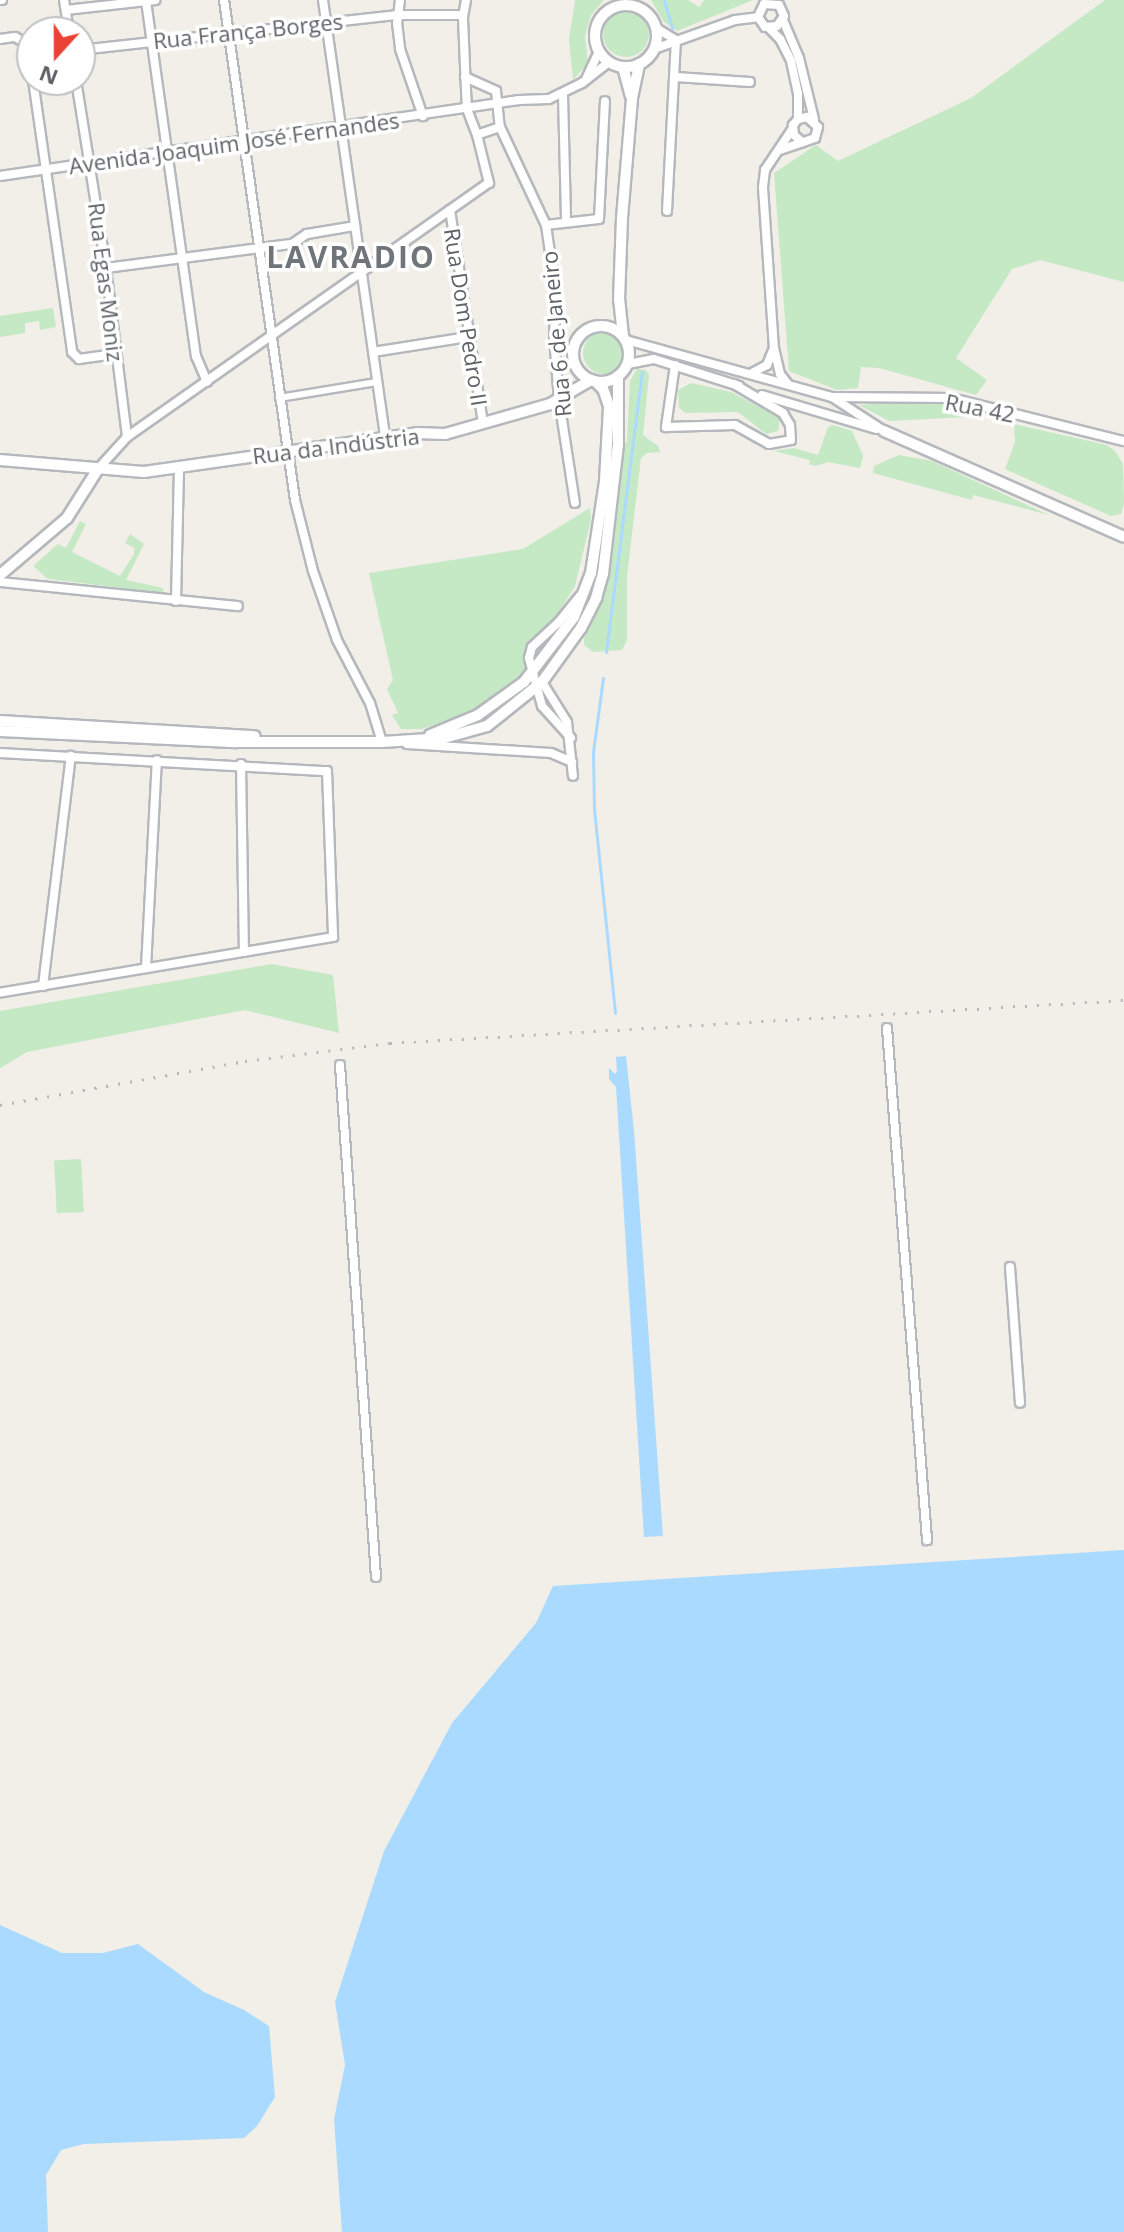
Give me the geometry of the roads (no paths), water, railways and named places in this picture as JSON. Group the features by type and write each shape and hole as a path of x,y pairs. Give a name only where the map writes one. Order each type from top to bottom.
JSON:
{"street":[{"path":"65,5 155,0"},
{"path":"224,0 287,452 313,571 337,640 370,703 382,742"},
{"path":"323,0 385,438"},
{"path":"400,0 398,15 402,60 423,116"},
{"path":"0,575 67,518 98,469 127,437 489,183 467,109 463,15 466,0"},
{"path":"146,1 196,356 207,382"},
{"path":"758,17 764,4 780,2 818,127 817,135 809,142 780,150"},
{"path":"639,64 623,67 609,62 595,42 597,23 615,3 640,4 656,28 676,40"},
{"name":"Rua França Borges","path":"96,48 398,15 463,15"},
{"path":"758,17 780,39 791,61 798,93 798,119 765,170 763,187 774,349 780,374 788,384"},
{"path":"628,364 619,300 632,98 639,64 654,49 676,40 735,20 758,17"},
{"path":"769,28 783,20"},
{"path":"654,49 656,28"},
{"path":"667,211 676,40"},
{"path":"587,77 599,51"},
{"path":"566,220 563,95 609,62"},
{"path":"623,67 632,98"},
{"path":"465,77 496,91 497,105"},
{"path":"676,77 750,82"},
{"name":"Avenida Joaquim José Fernandes","path":"0,176 563,95"},
{"path":"35,96 73,355 79,359 115,354"},
{"name":"Rua Egas Moniz","path":"79,96 106,268 127,437"},
{"path":"546,225 566,220 599,219 605,101"},
{"name":"Rua 6 de Janeiro","path":"497,105 500,127 546,225 556,294 554,337 575,503"},
{"path":"798,119 814,120"},
{"path":"477,135 500,127"},
{"path":"793,128 796,138 802,142"},
{"name":"Rua Dom Pedro II","path":"450,210 483,423"},
{"path":"106,268 292,244 307,234 355,226"},
{"path":"563,397 574,378 574,359 580,335 602,326 619,300"},
{"path":"602,326 624,338 832,397 884,431"},
{"path":"373,352 468,337"},
{"path":"752,373 767,365 774,349"},
{"path":"593,381 618,376 628,364 648,358 675,365 786,405 884,431 1124,537"},
{"path":"421,738 478,715 532,674 574,617 588,584 601,512 609,419 607,399 593,381 577,368 574,359"},
{"path":"675,365 666,427 735,425 769,444 791,440 790,425 783,413 734,384"},
{"path":"382,742 444,738 487,726 539,685 581,628 600,585 618,444 618,376"},
{"name":"Rua da Indústria","path":"0,460 136,473 385,438 445,434 563,397 593,381"},
{"path":"279,398 377,382"},
{"name":"Rua 42","path":"832,397 951,398 1124,441"},
{"path":"176,601 179,466"},
{"path":"0,582 238,606"},
{"path":"573,776 567,722 532,674 529,658 532,647 567,613 588,584"},
{"path":"539,685 544,709 571,738"},
{"path":"0,721 325,742"},
{"path":"0,731 237,742 382,742 551,753 572,762"},
{"path":"0,753 327,771 333,937 0,993"},
{"path":"43,986 71,756"},
{"path":"146,968 157,760"},
{"path":"241,764 244,952"},
{"path":"887,1028 927,1540"},
{"path":"340,1065 376,1577"},
{"path":"1010,1267 1020,1403"}],"water":[{"path":"626,1056 663,1536 644,1537 616,1087 609,1079 609,1068 615,1074 617,1071 616,1057"},
{"path":"1124,1550 1124,2232 342,2232 334,2119 345,2065 335,2002 384,1851 452,1723 536,1623 553,1586"},
{"path":"0,1925 62,1953 103,1953 138,1944 204,1992 244,2010 269,2026 275,2097 257,2126 244,2138 84,2144 61,2150 46,2175 48,2232 0,2232"}],"waterway":[{"path":"664,0 672,28"},
{"path":"606,652 642,372"},
{"path":"603,678 593,752 594,809 615,1013"}],"railway":[{"path":"0,1105 245,1061 390,1043 1124,1000"}],"district":[{"name":"LAVRADIO","path":"351,257"}]}
